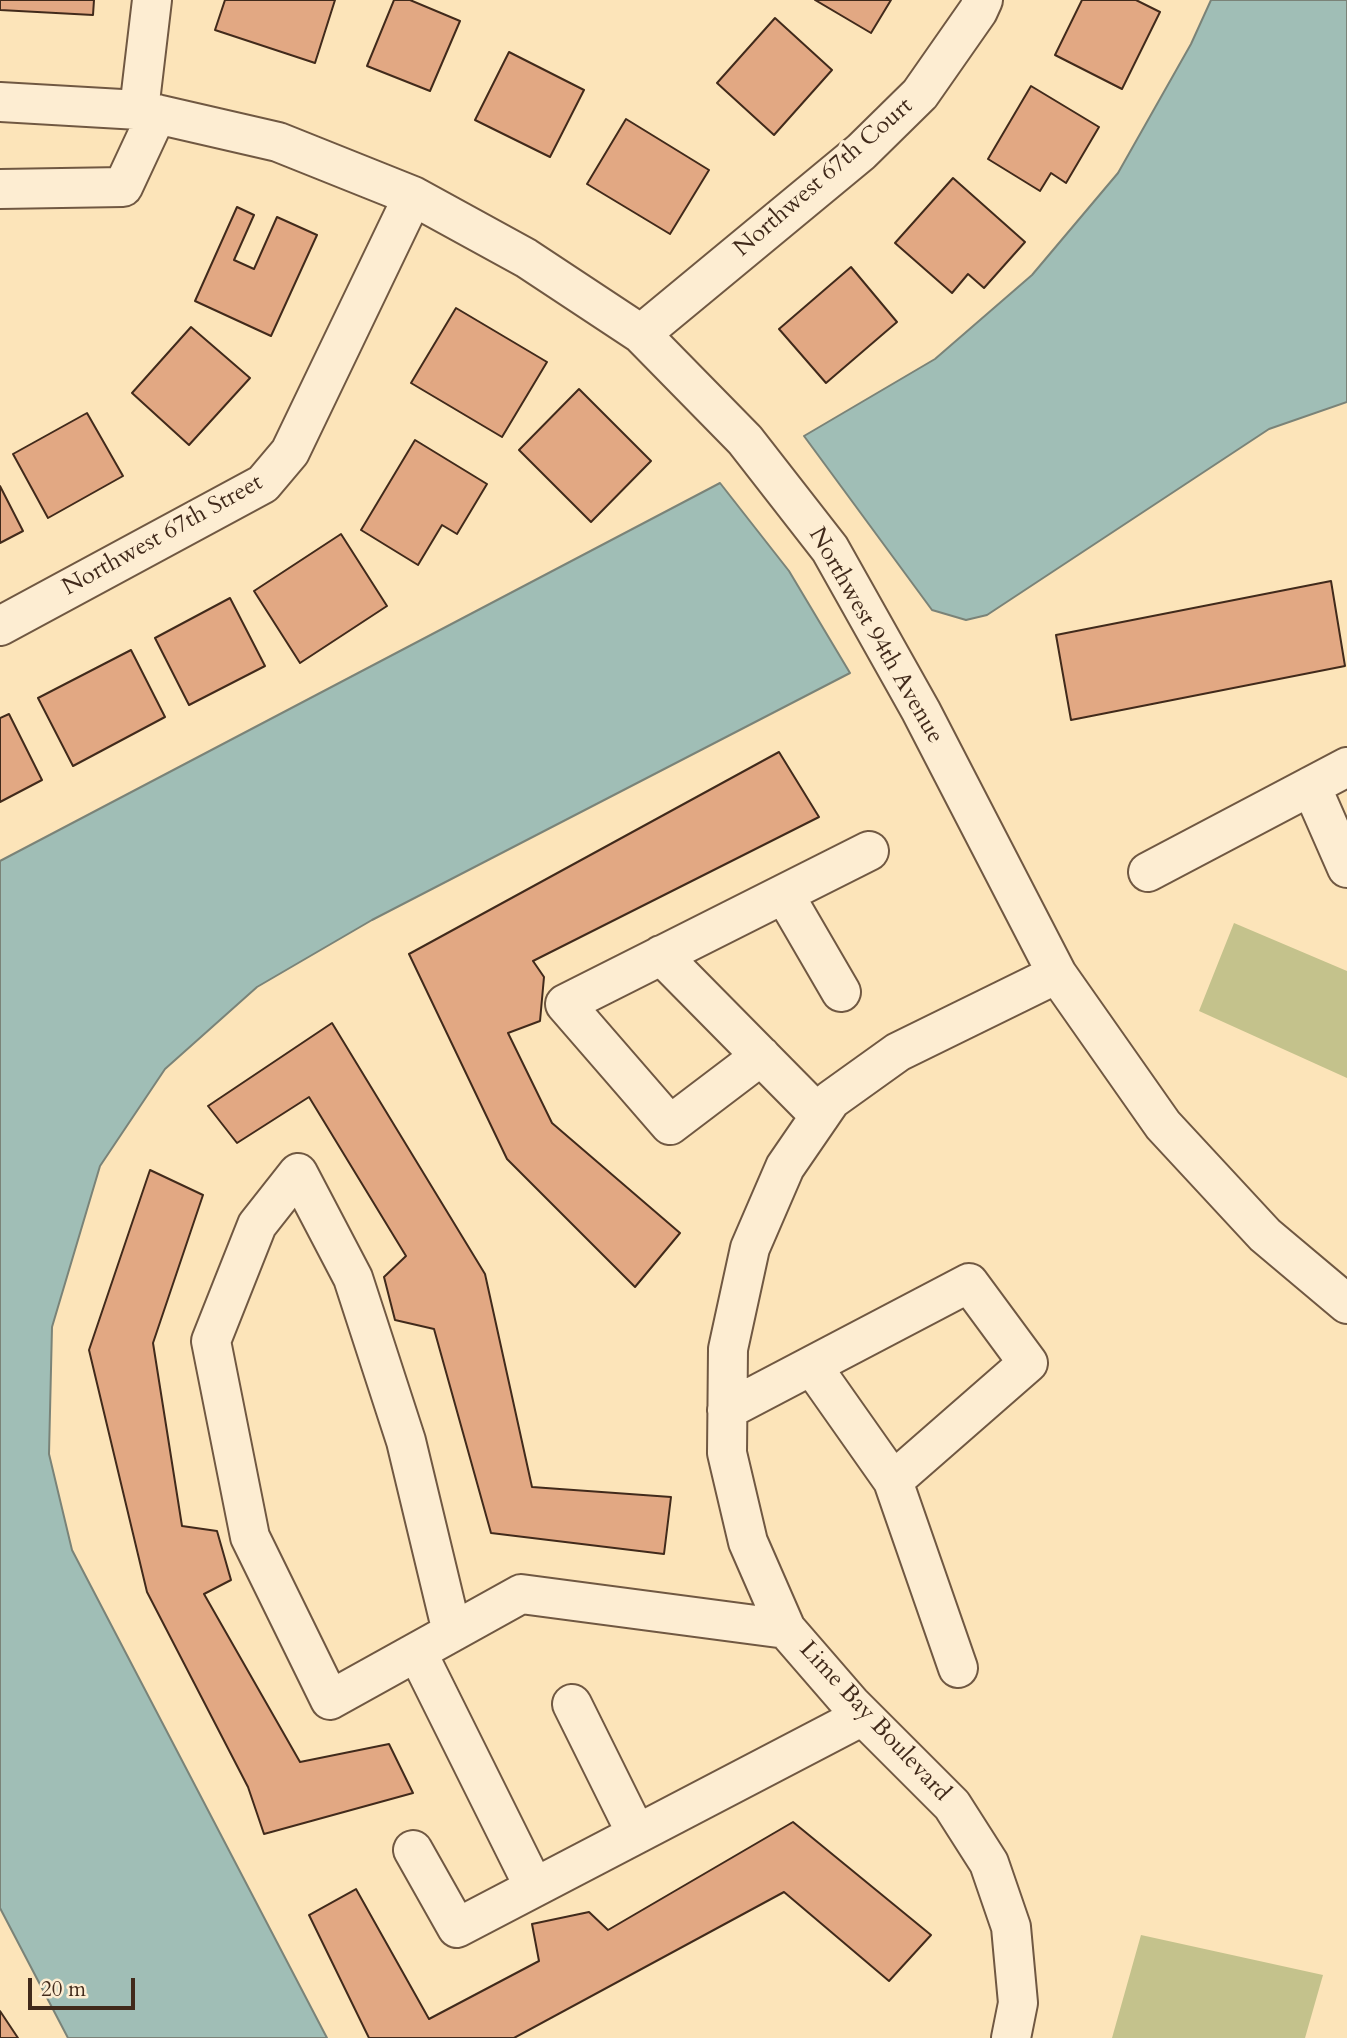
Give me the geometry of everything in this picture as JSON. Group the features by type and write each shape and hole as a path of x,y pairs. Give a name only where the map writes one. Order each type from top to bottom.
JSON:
{"street":[{"path":"0,189 123,187 148,112 152,0"},
{"name":"Northwest 67th Court","path":"641,334 861,152 920,94 983,0"},
{"name":"Northwest 94th Avenue","path":"0,102 148,112 278,142 413,196 526,258 641,334 746,440 830,549 921,711 1057,974 1163,1125 1265,1236 1347,1304"},
{"name":"Northwest 67th Street","path":"0,626 263,484 290,452 413,196"},
{"path":"1148,872 1347,767"},
{"path":"1311,786 1347,867"},
{"path":"761,1056 670,1125 565,1004 869,851"},
{"path":"784,894 841,992"},
{"path":"661,956 820,1116"},
{"name":"Lime Bay Boulevard","path":"1011,2038 1018,2003 1012,1927 989,1863 952,1805 863,1716 786,1629 748,1542 727,1453 728,1349 750,1248 785,1167 831,1100 898,1052 1057,974"},
{"path":"453,1632 406,1441 354,1278 298,1173 257,1225 211,1341 250,1537 330,1700 417,1651 453,1632 521,1594 786,1629"},
{"path":"727,1410 969,1283 1028,1363 893,1481"},
{"path":"812,1366 893,1481 958,1668"},
{"path":"417,1651 534,1887"},
{"path":"572,1704 636,1833"},
{"path":"413,1850 457,1927 863,1716"}],"shaded area":[{"path":"1234,923 1347,971 1347,1078 1199,1011"},
{"path":"1141,1935 1323,1975 1305,2038 1112,2038"}],"water":[{"path":"1211,0 1347,0 1347,402 1269,429 987,615 966,620 932,610 804,436 935,359 1032,275 1118,173 1191,44"},
{"path":"720,483 789,571 850,673 372,920 257,987 165,1069 100,1166 52,1327 49,1454 72,1550 327,2038 68,2038 0,1908 0,861"}],"building":[{"path":"0,0 94,0 93,15 0,10"},
{"path":"225,0 335,0 315,63 215,30"},
{"path":"394,0 410,0 460,21 430,91 367,66"},
{"path":"815,0 891,0 871,33"},
{"path":"1082,0 1136,0 1160,12 1122,89 1055,55"},
{"path":"775,18 832,70 774,135 717,83"},
{"path":"509,52 584,90 550,157 475,120"},
{"path":"1031,86 1099,127 1066,183 1051,173 1040,191 988,159"},
{"path":"626,119 709,170 670,234 587,184"},
{"path":"953,178 1025,242 984,288 968,274 952,293 895,243"},
{"path":"237,207 254,215 234,260 254,269 277,217 317,235 271,336 195,301"},
{"path":"851,267 897,322 826,383 779,329"},
{"path":"456,308 547,362 502,437 411,383"},
{"path":"191,327 250,378 189,445 132,393"},
{"path":"579,389 651,461 591,522 519,450"},
{"path":"87,413 123,476 48,518 13,454"},
{"path":"415,440 487,484 457,534 442,525 418,565 361,530"},
{"path":"0,486 23,531 0,543"},
{"path":"341,534 387,606 300,663 254,591"},
{"path":"1331,581 1345,666 1071,720 1056,635"},
{"path":"230,598 265,666 189,705 155,638"},
{"path":"131,650 165,717 73,766 38,698"},
{"path":"9,714 42,780 0,802 0,718"},
{"path":"779,752 819,817 533,961 544,977 540,1021 508,1033 552,1123 680,1233 635,1287 507,1159 409,954"},
{"path":"332,1023 485,1274 532,1487 671,1497 664,1554 491,1533 434,1329 395,1320 384,1277 406,1256 309,1097 237,1143 208,1106"},
{"path":"150,1170 203,1195 153,1343 182,1526 217,1531 231,1580 204,1594 300,1762 389,1744 413,1793 264,1834 248,1787 147,1592 89,1350"},
{"path":"793,1822 931,1935 889,1981 784,1892 514,2038 369,2038 309,1915 356,1889 429,2019 539,1961 532,1924 589,1912 608,1930"},
{"path":"0,2011 18,2038 0,2038"}]}
